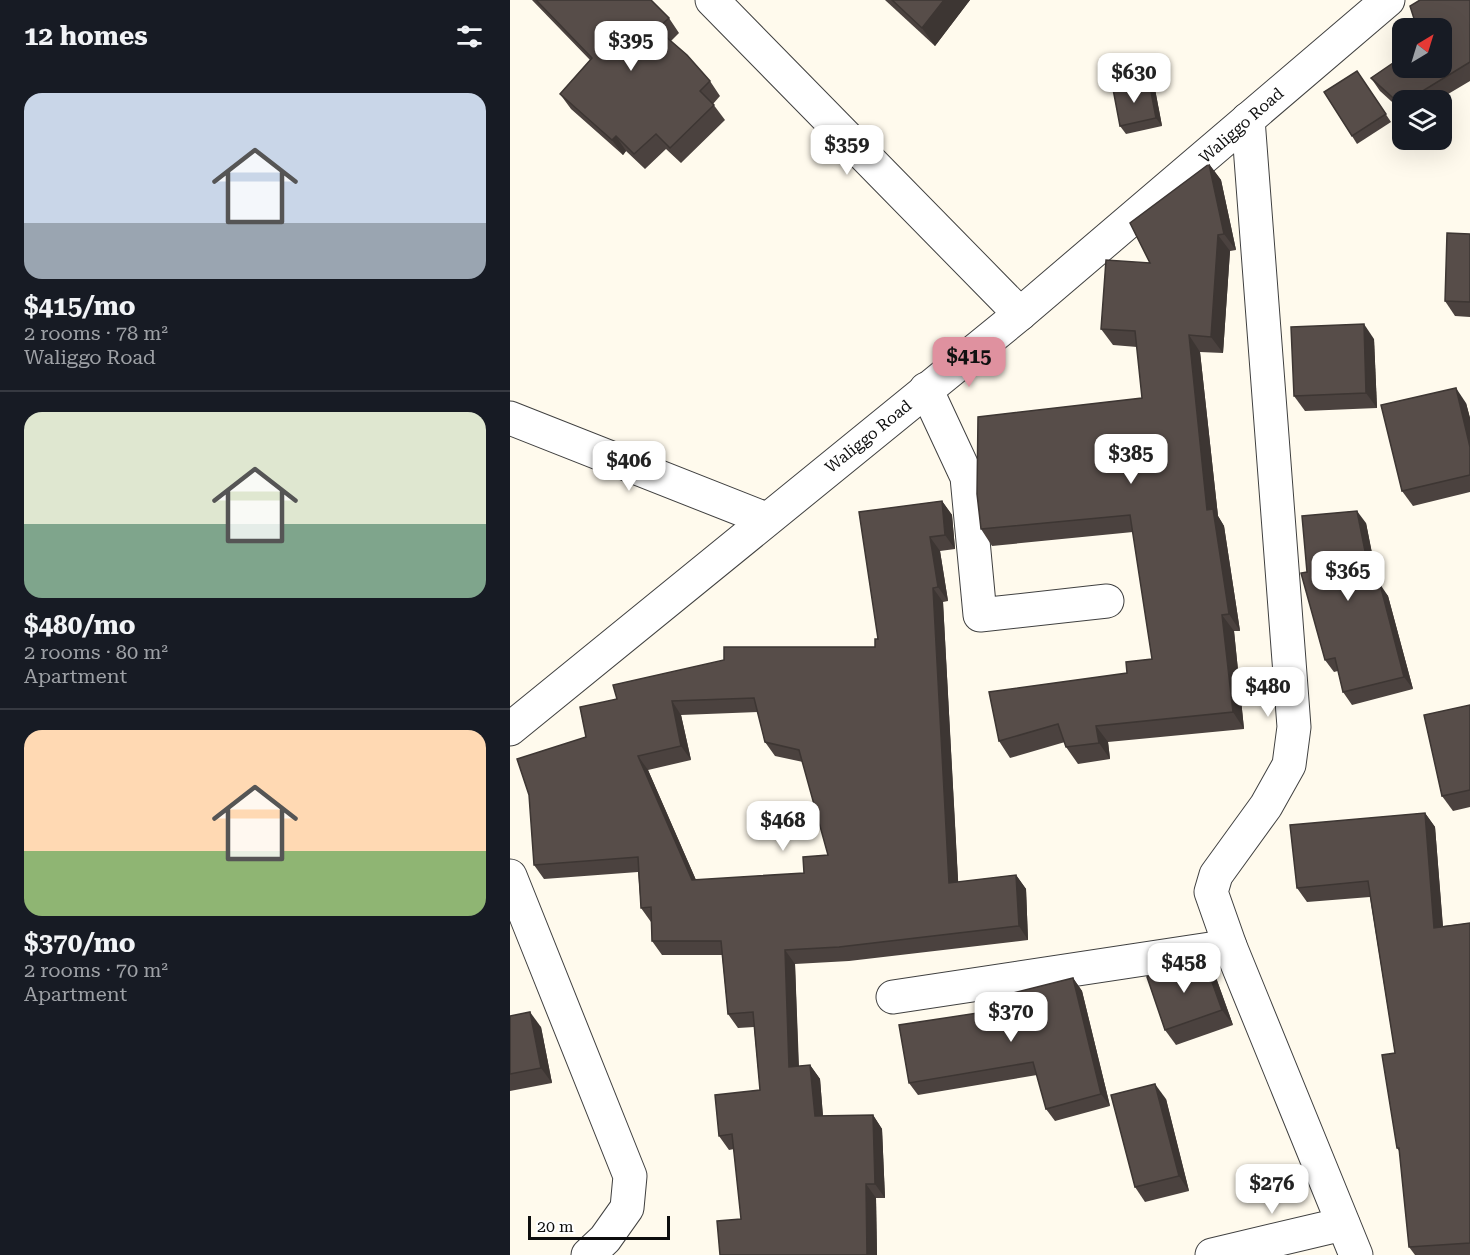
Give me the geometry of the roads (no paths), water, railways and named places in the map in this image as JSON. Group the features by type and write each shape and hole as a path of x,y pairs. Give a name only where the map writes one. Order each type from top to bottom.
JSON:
{"street":[{"path":"712,0 1020,314"},
{"name":"Waliggo Road","path":"510,729 1020,314 1388,0"},
{"path":"1248,119 1294,727 1289,765 1266,806 1216,875 1211,892 1230,946 1356,1255"},
{"path":"926,389 967,477 980,615 1107,601"},
{"path":"510,418 766,519"},
{"path":"510,876 630,1176 627,1208 605,1239 588,1255"},
{"path":"893,997 1230,946"},
{"path":"1212,1255 1344,1224"}]}
